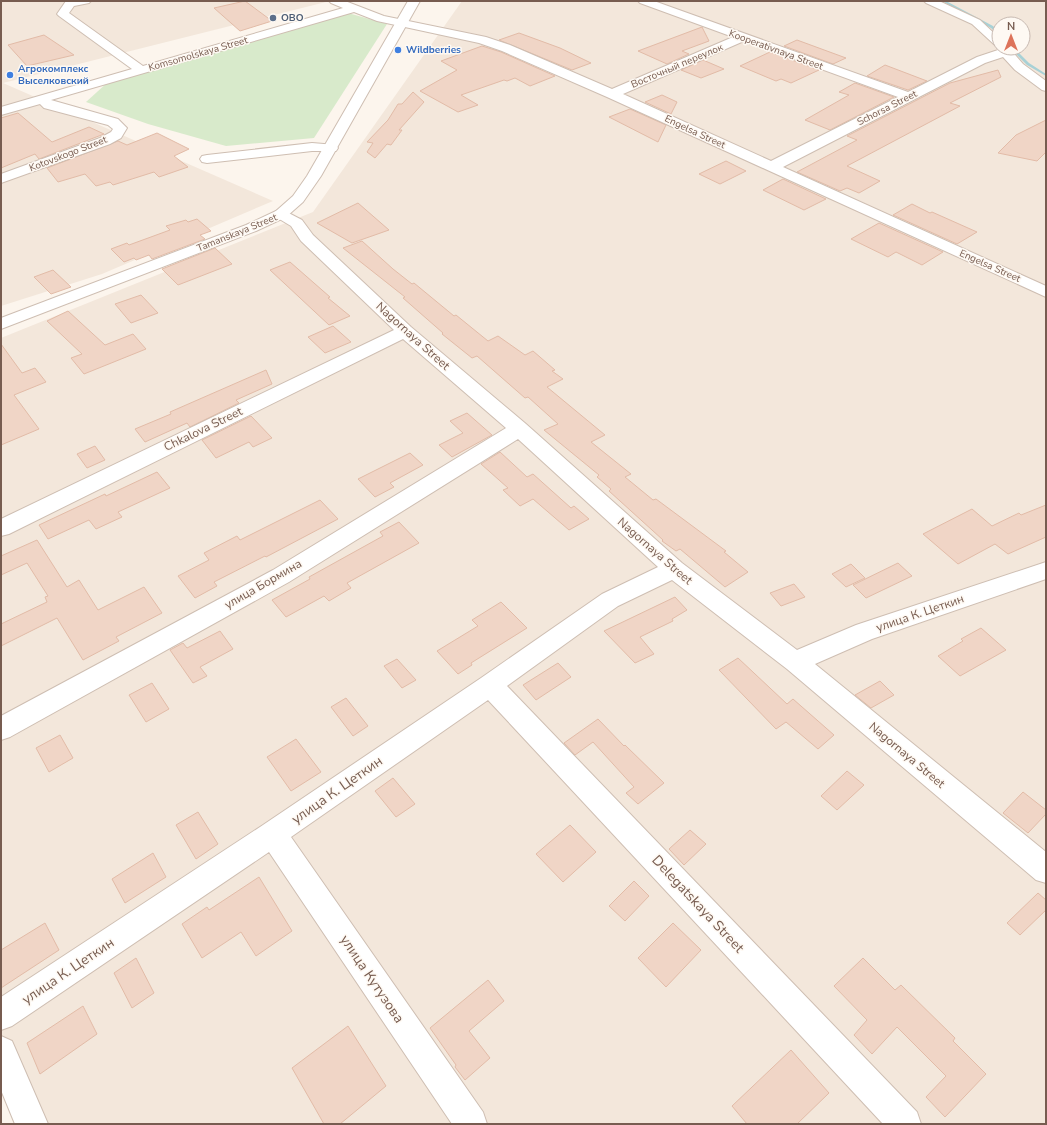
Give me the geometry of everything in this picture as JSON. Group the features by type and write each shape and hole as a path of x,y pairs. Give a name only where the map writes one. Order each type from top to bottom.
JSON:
{"street":[{"path":"85,1 70,2 63,14 141,70"},
{"name":"Engelsa Street","path":"335,1 381,19 482,40 506,48 612,94 1046,292"},
{"name":"Tamanskaya Street","path":"1,324 251,228 281,214 298,199 331,148 414,1"},
{"name":"Kooperativnaya Street","path":"644,1 742,38 909,97"},
{"path":"930,1 976,22 991,37"},
{"name":"Komsomolskaya Street","path":"4,109 43,100 353,9"},
{"name":"Восточный переулок","path":"612,94 742,38"},
{"name":"Schorsa Street","path":"771,167 991,54"},
{"path":"1009,56 1019,67 1046,87"},
{"name":"Kotovskogo Street","path":"1,179 105,141 116,135 120,128 113,122 49,105 43,100"},
{"path":"207,159 312,147 331,148"},
{"name":"Nagornaya Street","path":"281,214 297,223 307,238 405,331 519,429 674,569 796,662 1046,870"},
{"name":"Chkalova Street","path":"1,528 405,331"},
{"name":"улица Бормина","path":"1,729 281,576 519,429"},
{"name":"улица К. Цеткин","path":"1,1015 273,834 490,685 610,600 674,569"},
{"name":"улица К. Цеткин","path":"796,662 864,632 1046,570"},
{"name":"Delegatskaya Street","path":"490,685 906,1124"},
{"name":"улица Кутузова","path":"273,834 470,1124"},
{"path":"1,1052 32,1124"}],"shaded area":[{"path":"1,1 330,1 3,83 273,201 102,274 1,306"},
{"path":"462,1 1046,1 1046,1124 35,1124 1,1046 1,338 313,212"}],"green space":[{"path":"348,13 387,24 314,138 226,146 148,124 86,102 108,82"}],"building":[{"path":"245,1 272,21 240,31 214,8"},
{"path":"702,27 709,41 682,51 689,54 667,64 638,51"},
{"path":"519,33 560,48 591,63 572,70 499,40"},
{"path":"44,35 74,55 27,66 8,45"},
{"path":"797,40 846,58 833,64 784,46"},
{"path":"482,46 501,52 555,76 530,86 515,78 507,81 504,80 461,95 478,105 458,112 420,91 457,70 441,61"},
{"path":"770,52 819,70 791,83 781,79 776,81 740,66"},
{"path":"703,60 724,69 701,78 681,70"},
{"path":"885,65 927,81 908,90 867,76"},
{"path":"998,70 1001,77 950,103 960,106 847,166 880,181 859,193 847,188 840,191 797,172 857,140 847,136 950,83"},
{"path":"855,83 894,97 830,130 805,120 849,95 839,92"},
{"path":"413,92 424,102 399,130 402,130 391,145 387,144 375,158 367,152 373,143 367,142 388,120 398,104 402,104"},
{"path":"662,95 677,102 671,114 645,102"},
{"path":"630,109 666,125 658,142 609,117"},
{"path":"18,113 52,142 89,127 104,134 39,159 35,154 1,168 1,118"},
{"path":"1046,120 1046,152 1037,161 998,153 1016,135"},
{"path":"157,133 189,149 174,156 188,167 159,177 154,172 113,185 110,182 96,186 85,174 58,182 47,168 118,141 127,145"},
{"path":"726,161 746,171 720,184 699,174"},
{"path":"783,179 826,199 804,210 763,190"},
{"path":"358,203 389,230 352,243 317,223"},
{"path":"912,204 977,232 957,244 893,215"},
{"path":"197,219 211,231 200,235 205,239 152,259 149,255 136,260 134,258 124,262 111,249 127,243 129,245 170,230 166,226 186,220 188,222"},
{"path":"879,223 943,252 922,265 896,252 888,257 851,239"},
{"path":"362,241 393,269 412,284 414,283 454,316 456,315 488,341 498,336 525,355 533,351 555,370 552,371 563,379 547,387 605,435 591,442 631,474 625,477 653,500 656,499 726,551 724,552 748,572 725,587 680,549 676,551 662,541 663,540 609,491 611,489 597,477 599,475 544,430 558,424 528,397 525,398 477,356 472,358 442,334 443,333 403,298 405,297 343,248"},
{"path":"215,248 232,264 178,285 162,269"},
{"path":"290,262 330,297 328,298 350,316 329,325 270,270"},
{"path":"53,270 71,287 51,294 34,277"},
{"path":"141,295 158,313 131,323 115,304"},
{"path":"68,311 105,345 133,334 146,349 84,374 71,358 82,354 47,321"},
{"path":"333,326 351,342 325,353 308,337"},
{"path":"1,344 22,373 35,368 46,382 14,395 39,429 1,445"},
{"path":"266,370 272,384 236,400 239,403 190,427 187,423 145,442 135,429 171,414 170,412"},
{"path":"467,413 492,435 452,457 439,445 463,433 450,421"},
{"path":"251,416 272,438 253,447 249,442 216,458 202,440"},
{"path":"95,446 105,460 87,468 77,454"},
{"path":"500,452 527,477 533,474 571,508 574,506 589,519 569,530 533,499 520,506 503,490 508,488 481,464"},
{"path":"410,453 423,465 390,483 394,487 375,497 358,479"},
{"path":"157,472 170,488 118,512 122,517 96,529 89,520 48,539 39,525 105,494 106,496"},
{"path":"320,500 338,519 266,557 265,556 214,582 217,586 195,598 178,576 209,560 204,553 237,536 240,540"},
{"path":"1046,505 1046,537 1008,554 995,544 958,564 923,534 972,509 992,526 1019,513 1021,515"},
{"path":"399,522 419,543 347,583 351,588 329,601 324,596 286,617 272,600 310,579 309,577 383,536 380,532"},
{"path":"37,540 67,587 79,580 98,610 144,587 162,613 116,637 119,641 83,660 57,618 1,646 1,624 47,602 45,597 48,596 27,563 1,575 1,556"},
{"path":"898,563 912,576 866,598 853,585"},
{"path":"851,564 865,578 846,587 832,574"},
{"path":"794,584 805,597 781,606 770,593"},
{"path":"675,597 687,610 672,619 673,621 640,637 654,654 635,663 604,631"},
{"path":"501,602 527,628 471,663 472,665 458,674 437,651 478,626 472,620"},
{"path":"981,628 1006,650 960,676 938,656 963,641 961,639"},
{"path":"220,631 233,649 200,667 207,676 193,683 170,650 183,643 187,648"},
{"path":"738,658 787,704 793,699 834,735 818,749 786,722 776,729 719,670"},
{"path":"397,659 416,680 402,688 384,666"},
{"path":"558,663 571,677 536,700 523,685"},
{"path":"880,681 894,695 871,708 855,695"},
{"path":"152,683 169,709 146,722 129,695"},
{"path":"346,698 368,726 353,736 331,707"},
{"path":"598,719 624,746 625,745 664,783 638,804 626,793 634,787 593,742 575,755 564,743"},
{"path":"60,735 73,758 49,772 36,748"},
{"path":"296,739 321,772 291,791 267,757"},
{"path":"847,771 864,785 837,810 821,796"},
{"path":"393,778 415,804 396,817 375,791"},
{"path":"1023,792 1046,810 1046,814 1028,833 1003,813"},
{"path":"198,812 218,844 196,859 176,825"},
{"path":"570,825 596,852 563,882 536,854"},
{"path":"690,830 706,844 684,865 669,849"},
{"path":"153,853 166,877 125,903 112,879"},
{"path":"259,877 292,931 256,956 241,932 202,958 182,924 207,907 209,910"},
{"path":"634,881 649,896 625,921 609,906"},
{"path":"1038,893 1046,900 1046,910 1020,935 1007,923"},
{"path":"45,923 59,950 1,988 1,950"},
{"path":"673,923 701,950 666,987 638,958"},
{"path":"136,958 154,993 132,1008 114,973"},
{"path":"863,958 895,990 901,985 955,1038 953,1041 986,1074 945,1117 926,1097 946,1076 897,1027 872,1054 854,1035 867,1020 834,986"},
{"path":"488,980 504,1001 469,1031 490,1058 465,1080 430,1028"},
{"path":"83,1006 97,1034 40,1074 27,1043"},
{"path":"348,1026 386,1086 340,1124 324,1124 292,1068"},
{"path":"791,1050 829,1093 797,1124 747,1124 732,1106"}],"waterway":[{"path":"944,1 991,26"},
{"path":"1020,56 1028,64 1046,75"}],"place":[{"name":"ОВО","path":"273,18"},
{"name":"Wildberries","path":"398,50"},
{"name":"Агрокомплекс Выселковский","path":"10,75"}]}
